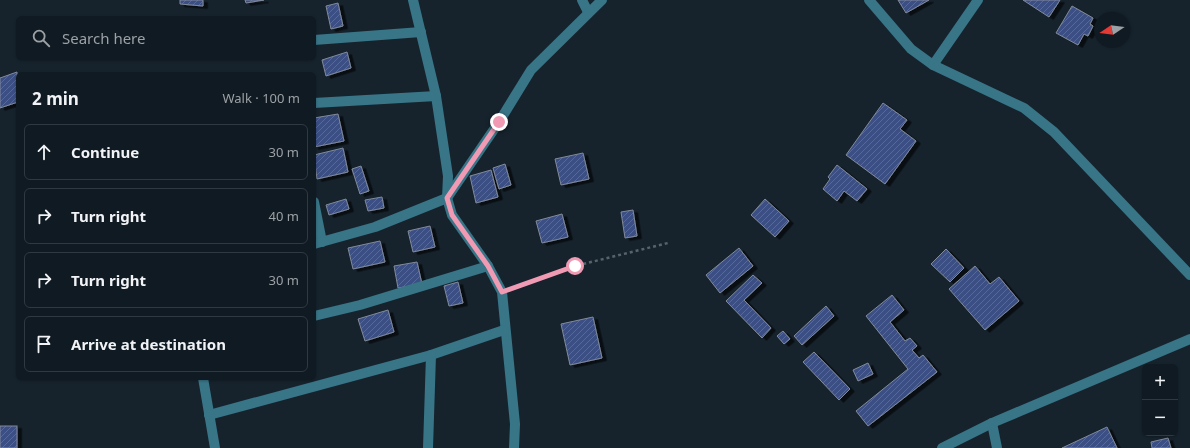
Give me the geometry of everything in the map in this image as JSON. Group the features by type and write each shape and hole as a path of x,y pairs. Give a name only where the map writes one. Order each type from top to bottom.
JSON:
{"street":[{"path":"413,0 436,96 448,176 447,198 452,215 488,266 502,292 504,330 515,424 514,448"},
{"path":"582,0 588,12"},
{"path":"316,222 318,243 375,228 447,198 499,122 531,70 588,12 602,0"},
{"path":"869,0 911,49 933,65 1024,108 1054,132 1190,275"},
{"path":"933,65 978,0"},
{"path":"316,40 421,32"},
{"path":"316,103 436,96"},
{"path":"316,315 488,266"},
{"path":"209,415 430,355 504,330"},
{"path":"942,448 992,423 1190,339"},
{"path":"428,448 430,355"},
{"path":"203,380 215,448"},
{"path":"992,423 997,448"}],"path":[{"path":"502,292 575,266 668,243"}],"building":[{"path":"180,0 203,0 203,6 180,4"},
{"path":"245,0 264,0 246,3"},
{"path":"898,0 929,0 906,13"},
{"path":"1023,0 1060,0 1049,17"},
{"path":"338,3 343,26 331,29 326,6"},
{"path":"1072,6 1093,18 1090,24 1093,26 1088,36 1084,34 1078,45 1056,33"},
{"path":"347,52 351,68 326,76 322,60"},
{"path":"16,72 16,103 0,108 0,78"},
{"path":"883,103 907,120 900,129 916,141 885,184 846,155"},
{"path":"338,114 344,141 316,147 316,118"},
{"path":"343,148 348,172 317,179 316,155"},
{"path":"583,153 589,179 561,185 555,159"},
{"path":"505,164 511,185 499,189 493,168"},
{"path":"837,165 867,189 857,201 844,191 837,201 823,189 830,179 828,177"},
{"path":"361,166 369,191 360,194 352,169"},
{"path":"491,170 498,197 476,203 470,176"},
{"path":"382,197 384,208 368,211 365,200"},
{"path":"346,199 349,209 329,215 326,205"},
{"path":"765,199 789,221 775,237 751,215"},
{"path":"633,210 637,236 625,238 621,212"},
{"path":"562,214 568,237 542,243 536,221"},
{"path":"430,226 435,247 413,252 408,231"},
{"path":"380,241 385,262 353,269 348,248"},
{"path":"739,248 753,266 720,293 706,275"},
{"path":"946,249 964,268 950,282 931,264"},
{"path":"417,262 422,284 398,288 394,266"},
{"path":"975,266 990,284 999,277 1019,301 985,330 949,289"},
{"path":"753,275 762,283 744,300 771,328 762,338 726,301"},
{"path":"458,282 463,303 449,306 444,286"},
{"path":"892,295 904,310 890,322 905,341 910,338 917,346 912,350 919,358 923,355 937,372 868,426 856,411 908,369 866,316"},
{"path":"826,306 834,316 802,345 794,336"},
{"path":"388,310 394,332 365,341 358,319"},
{"path":"593,317 602,358 570,365 561,324"},
{"path":"783,331 790,339 784,344 777,336"},
{"path":"814,352 850,389 839,400 803,362"},
{"path":"868,363 873,374 858,381 853,370"},
{"path":"0,426 17,426 17,448 0,448"},
{"path":"1107,427 1117,448 1062,448"},
{"path":"1168,438 1171,448 1152,448 1151,442"}],"route":[{"path":"499,122 464,171 447,198 452,215 488,266 502,292 575,266"}]}
